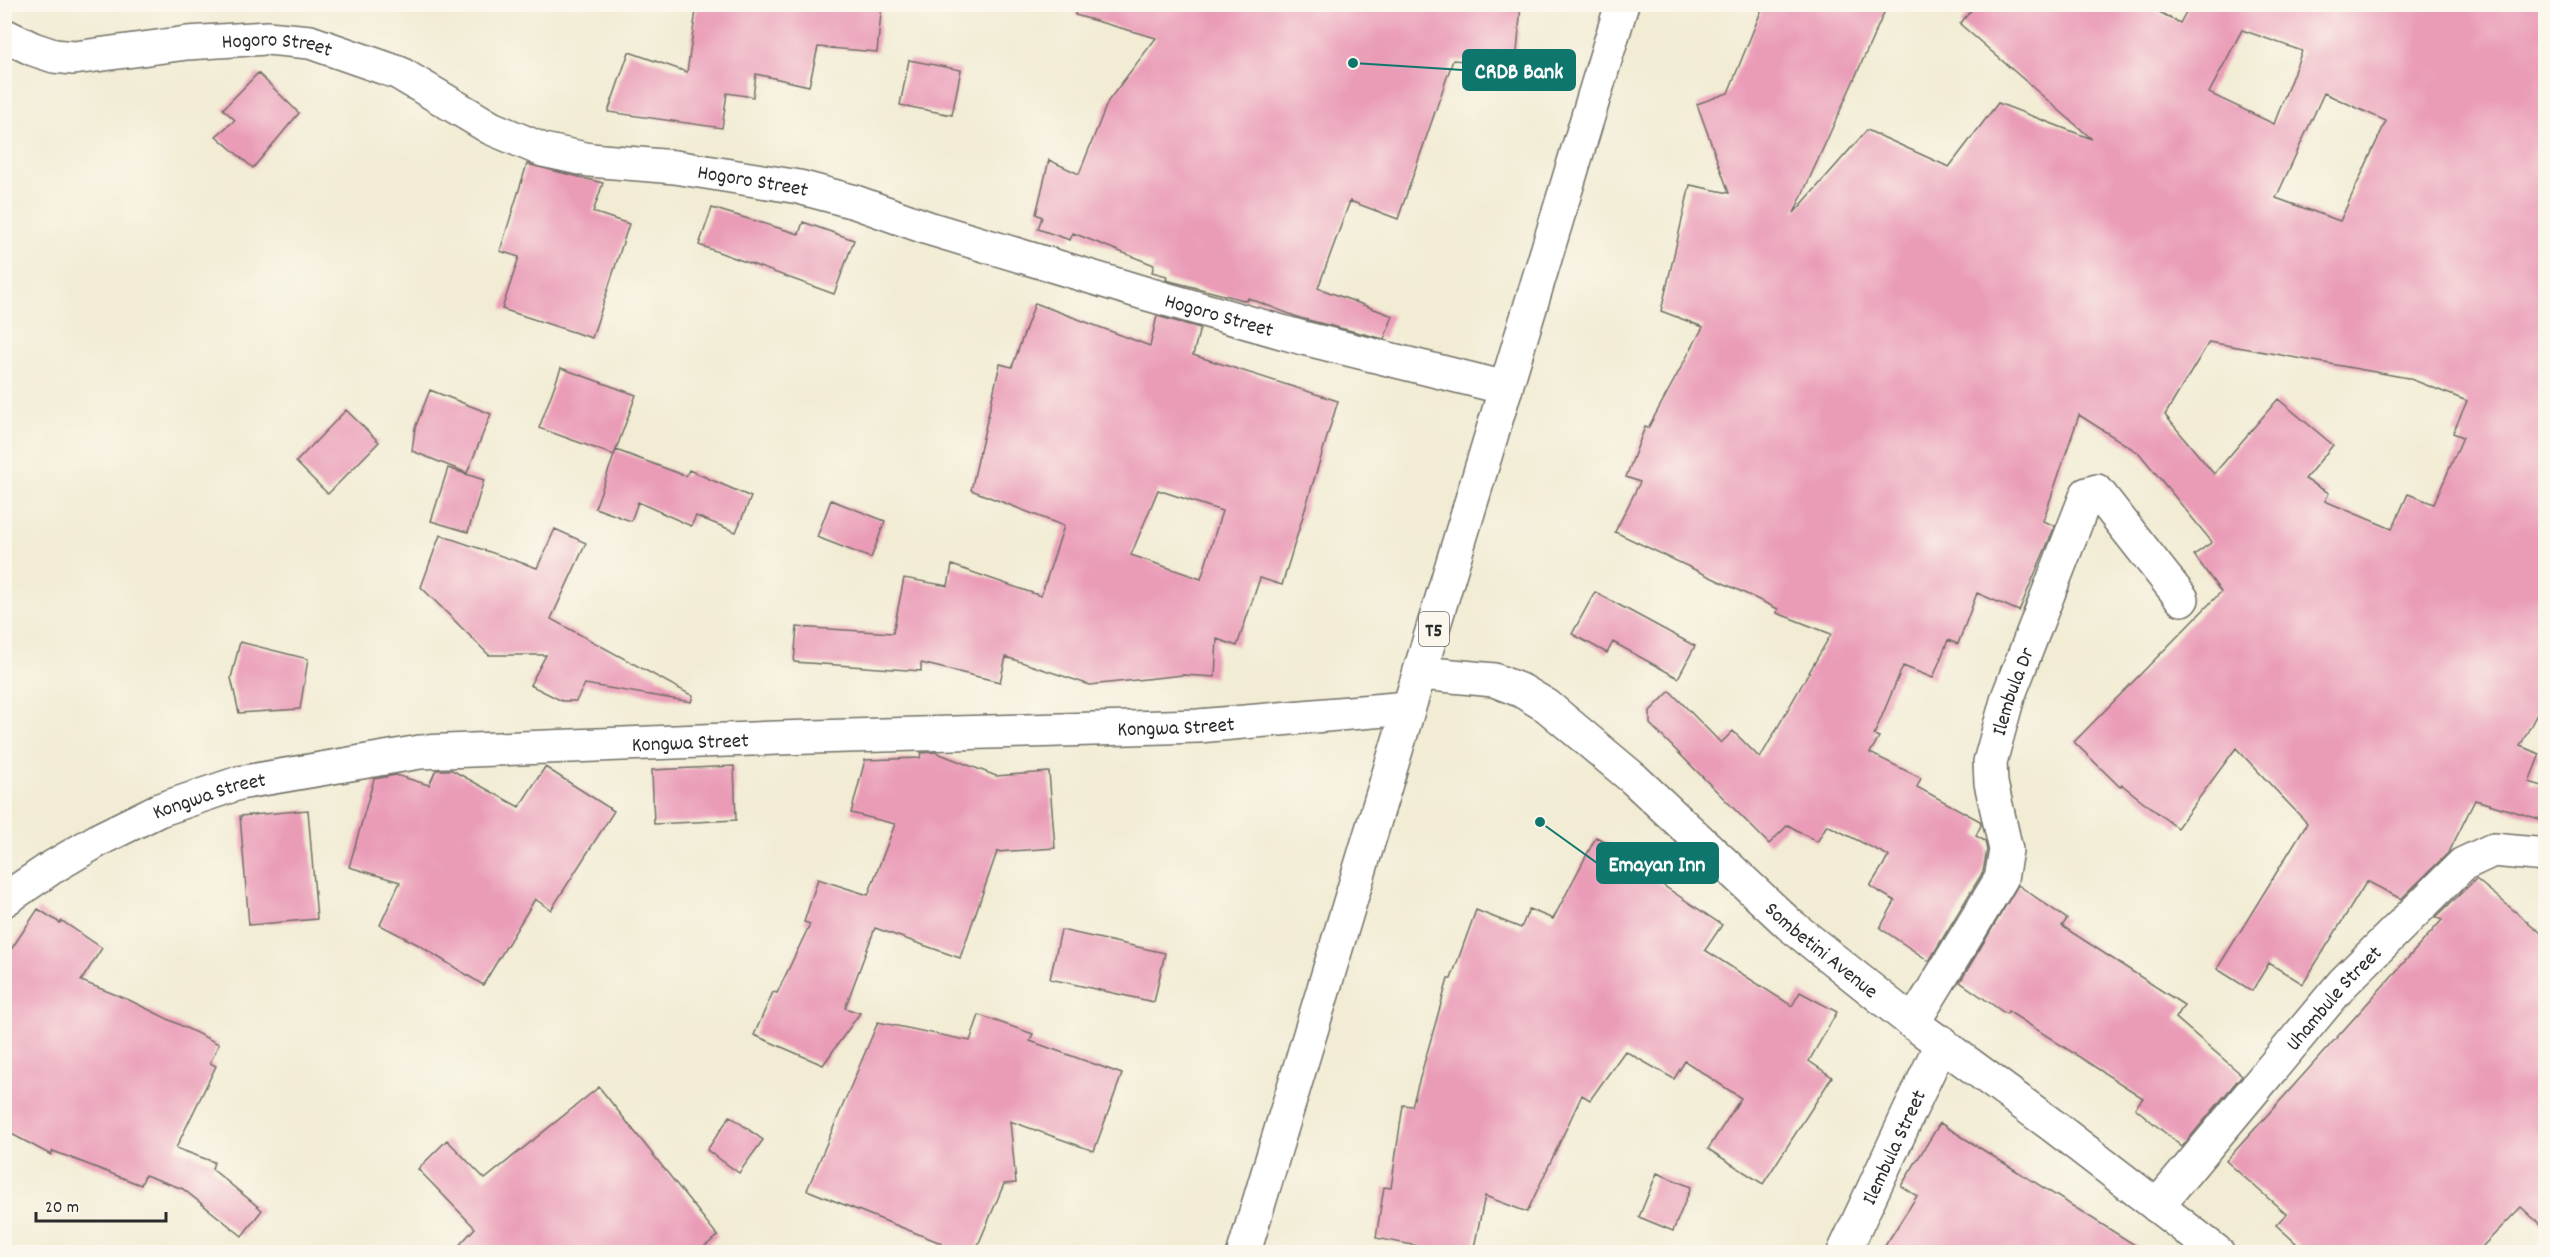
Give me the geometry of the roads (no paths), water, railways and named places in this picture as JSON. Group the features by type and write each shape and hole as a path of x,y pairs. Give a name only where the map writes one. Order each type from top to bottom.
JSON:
{"main road":[{"name":"T5","path":"1244,1252 1622,4"},
{"name":"Hogoro Street","path":"4,35 54,56 74,58 186,44 267,38 310,42 399,73 490,128 543,150 590,160 675,167 799,187 855,202 928,228 1154,296 1303,338 1506,388"},
{"name":"Ilembula Dr","path":"1913,1023 2001,879 2006,850 1991,783 1990,762 2008,697 2086,494 2097,491 2182,599"},
{"name":"Sombetini Avenue","path":"1420,673 1494,680 1522,691 1547,706 1634,778 1789,924 1913,1023 1942,1042 2217,1252"},
{"name":"Kongwa Street","path":"4,900 51,868 102,838 159,810 239,783 420,752 777,738 1198,726 1408,708"},
{"name":"Uhambule Street","path":"2157,1206 2343,983 2463,864 2493,850 2546,855"},
{"name":"Ilembula Street","path":"1844,1252 1942,1042"}],"place":[{"name":"CRDB Bank","path":"1353,63"},
{"name":"Emayan Inn","path":"1540,822"}]}
